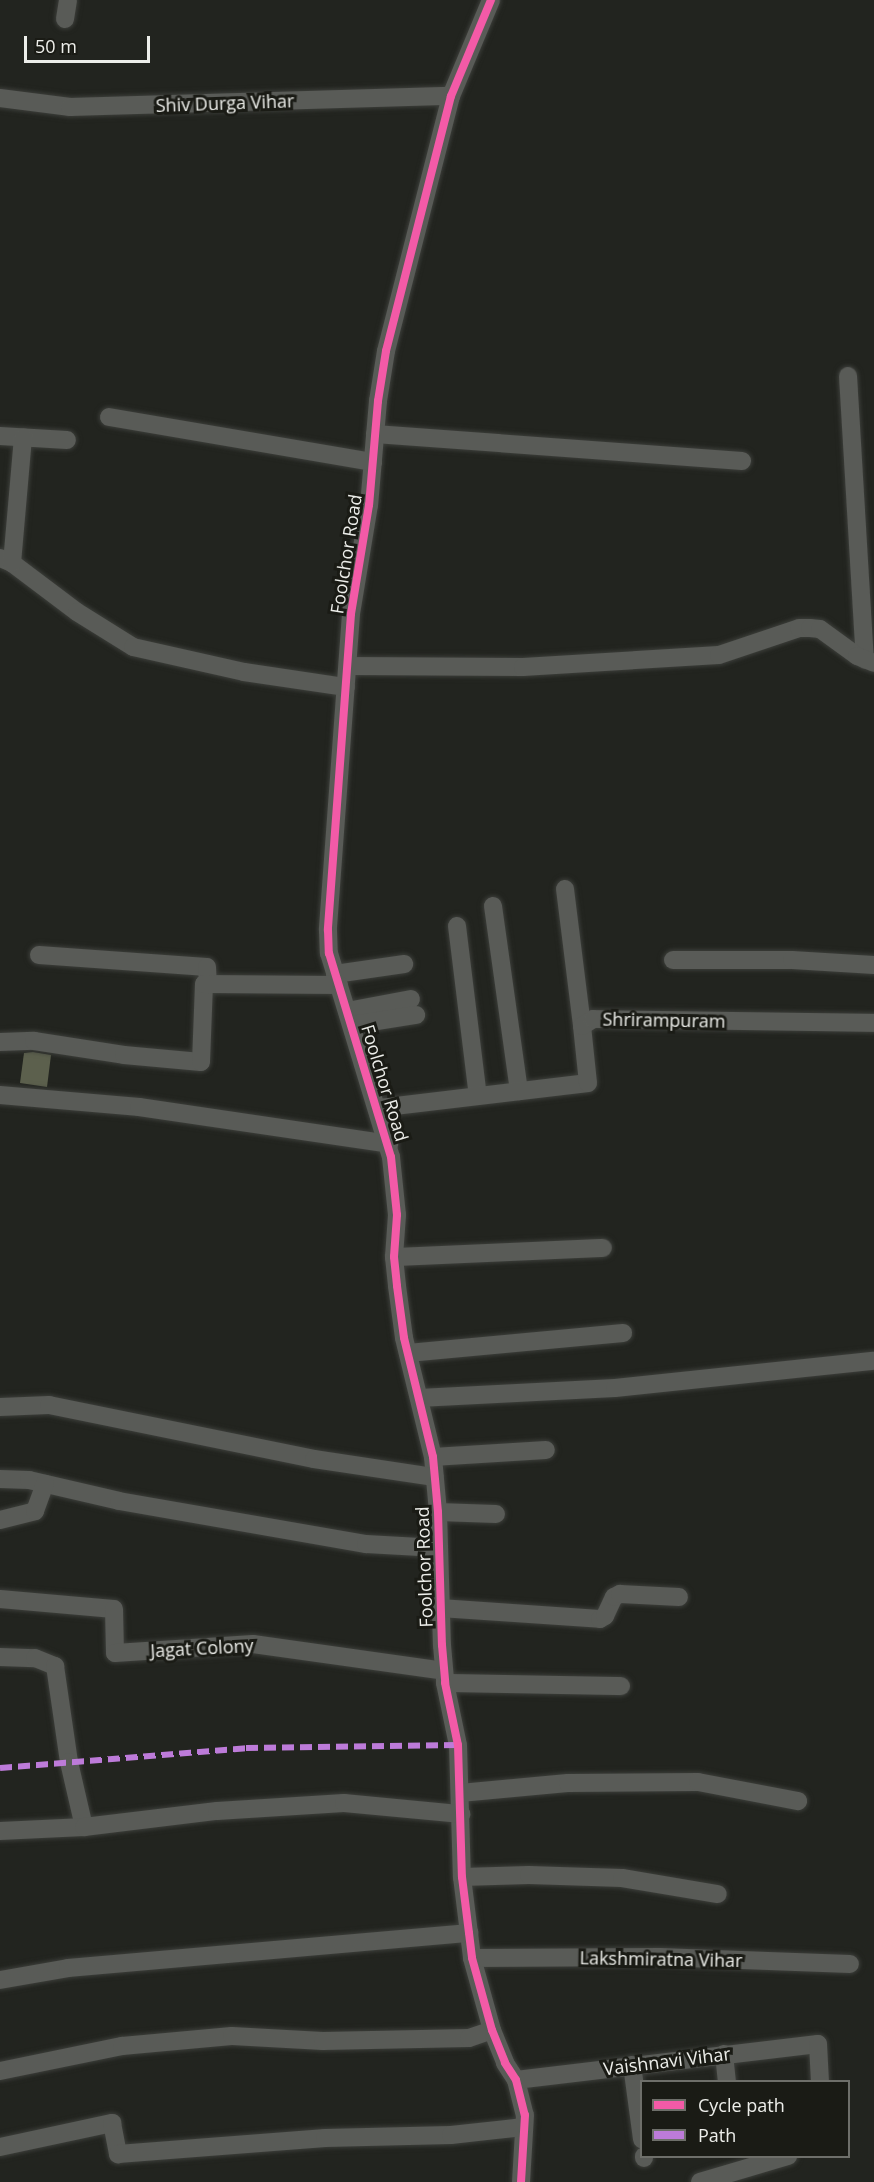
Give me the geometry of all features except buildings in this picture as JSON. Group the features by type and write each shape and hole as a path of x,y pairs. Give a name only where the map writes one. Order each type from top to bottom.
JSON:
{"street":[{"path":"65,19 68,0"},
{"name":"Foolchor Road","path":"491,0 451,96 386,351 375,434 369,505 351,614 336,785 328,930 329,953 389,1144 397,1215 394,1257 408,1353 433,1457 438,1512 440,1608 445,1677 459,1745 462,1877 472,1959 492,2030 505,2063 516,2080 525,2115 522,2182"},
{"name":"Shiv Durga Vihar","path":"0,98 69,107 451,96"},
{"path":"848,376 870,661"},
{"path":"109,417 373,462"},
{"path":"375,434 742,461"},
{"path":"0,436 67,440"},
{"path":"23,437 6,561 77,612 133,647 244,672 346,687"},
{"path":"348,666 523,667 719,655 799,628 820,629 870,661"},
{"path":"565,889 582,1026"},
{"path":"493,906 519,1091"},
{"path":"457,926 478,1096"},
{"path":"39,955 207,967 208,984"},
{"path":"673,960 792,960 874,965"},
{"path":"0,1042 34,1041 124,1055 201,1062 204,984 337,980 404,964"},
{"path":"349,1018 414,1007"},
{"name":"Shrirampuram","path":"378,1108 588,1083 582,1026 593,1019 874,1023"},
{"path":"0,1095 139,1107 389,1144"},
{"path":"394,1257 603,1248"},
{"path":"408,1353 623,1333"},
{"path":"419,1398 615,1388 874,1361"},
{"path":"0,1407 49,1405 314,1459 435,1478"},
{"path":"433,1457 546,1450"},
{"path":"0,1479 29,1480 119,1501 366,1544 438,1548"},
{"path":"0,1520 35,1511 45,1484"},
{"path":"438,1512 496,1514"},
{"path":"440,1608 600,1619 605,1616 614,1598 620,1594 679,1597"},
{"name":"Jagat Colony","path":"0,1599 114,1609 114,1653 253,1644 445,1677"},
{"path":"0,1657 35,1658 55,1666 69,1762 84,1827"},
{"path":"445,1677 621,1686"},
{"path":"459,1793 568,1783 698,1782 798,1801"},
{"path":"0,1831 84,1827 217,1811 344,1803 461,1814"},
{"path":"462,1877 529,1875 622,1878 718,1894"},
{"path":"0,1980 68,1968 469,1933"},
{"name":"Lakshmiratna Vihar","path":"472,1959 660,1957 850,1964"},
{"path":"0,2071 122,2046 232,2036 323,2041 469,2038 492,2030"},
{"name":"Vaishnavi Vihar","path":"516,2080 818,2044 820,2080"},
{"path":"724,2054 727,2080"},
{"path":"632,2065 640,2124"},
{"path":"0,2147 112,2123 118,2154 325,2138 451,2135 524,2127"},
{"path":"700,2182 784,2158"}],"marked path":[{"path":"0,1768 246,1748 458,1745"}],"cycle path":[{"path":"491,0 451,96 386,351 378,401 369,505 351,614 328,930 329,953 391,1157 397,1215 394,1257 404,1338 433,1457 438,1512 442,1645 445,1683 458,1745 462,1877 472,1958 492,2030 505,2063 516,2080 525,2115 521,2182"}]}
